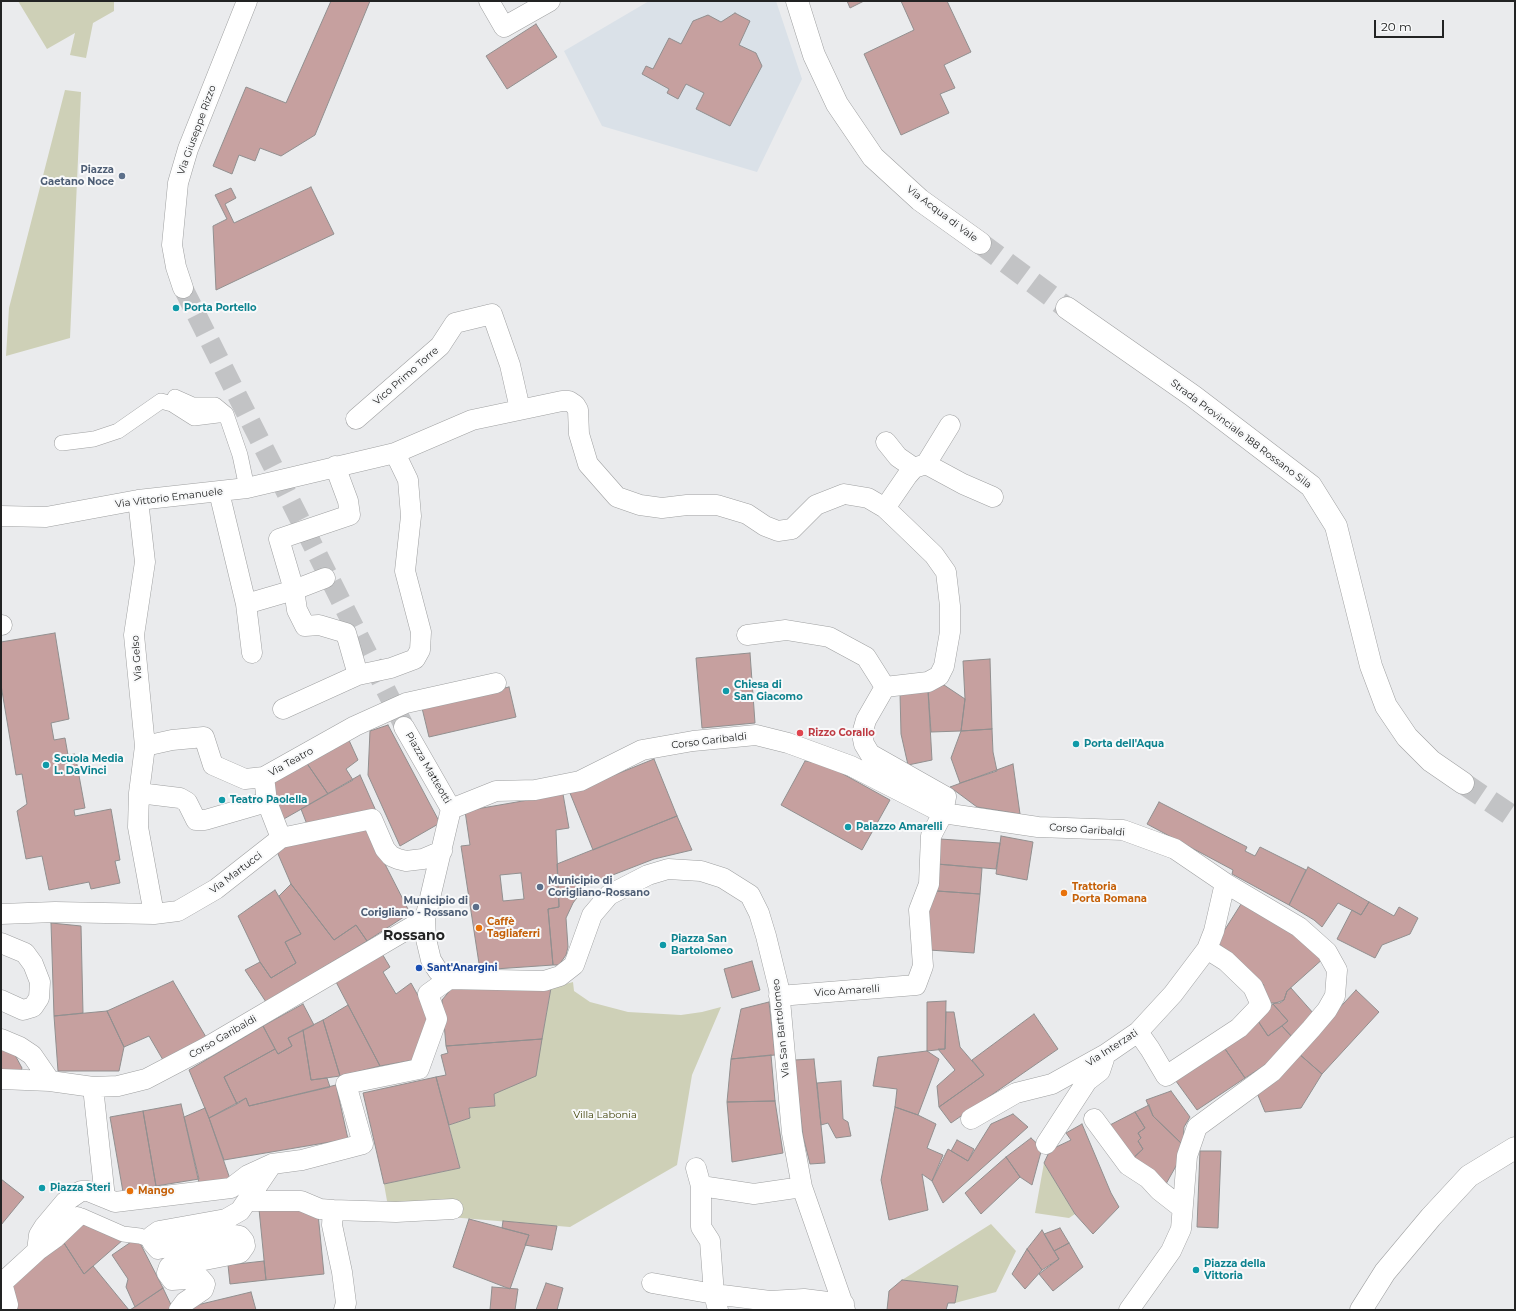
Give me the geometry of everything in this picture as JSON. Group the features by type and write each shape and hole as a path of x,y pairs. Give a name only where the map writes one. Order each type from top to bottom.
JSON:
{"main road":[{"name":"Via Acqua di Vale","path":"797,1 814,55 837,104 874,157 920,200 980,243"},
{"name":"Strada Provinciale 188 Rossano Sila","path":"1067,308 1193,396 1311,486 1336,526 1371,666 1386,706 1407,737 1431,761 1463,783"},
{"path":"1361,1310 1385,1272 1430,1217 1469,1176 1515,1148"}],"street":[{"name":"Via Giuseppe Rizzo","path":"183,288 176,266 172,245 178,183 188,149 247,1"},
{"path":"489,1 504,27 550,1"},
{"name":"Vico Primo Torre","path":"356,419 440,346 455,323 492,314 510,365 520,409"},
{"path":"175,397 193,405 215,405 226,414 240,455 247,488"},
{"path":"62,443 94,439 118,431 137,416 161,401 172,404 194,418 226,414"},
{"name":"Via Vittorio Emanuele","path":"1,516 46,517 138,500 247,488 335,466 396,453 472,420 520,409 569,401 575,405 578,410 579,434 588,464 617,497 640,505 662,508 687,505 717,505 747,514 765,526 778,531 792,529 816,505 844,494 868,498 885,508 934,555 946,572 950,606 950,632 944,666 939,676 928,682 885,687"},
{"path":"885,508 907,476 920,466 950,424"},
{"path":"886,442 898,458 993,497"},
{"path":"283,709 358,675 391,668 414,659 420,650 421,632 405,571 411,516 408,480 396,453"},
{"path":"335,466 348,501 350,515 278,539 294,590 297,610 304,626 319,624 346,633 358,675"},
{"path":"219,492 246,604 252,653"},
{"name":"Via Gelso","path":"138,500 145,562 134,635 145,746 139,793 138,827 154,914"},
{"path":"246,604 294,590 325,578"},
{"path":"747,635 786,630 829,637 866,657 885,687 866,720 862,734 864,744 870,754 946,796 943,813"},
{"name":"Via Teatro","path":"282,838 267,802 264,777 355,726 376,718 406,703 496,683"},
{"name":"Piazza Matteotti","path":"404,727 451,809"},
{"name":"Corso Garibaldi","path":"451,809 496,791 535,790 580,781 642,750 693,741 756,735 788,743 851,766 943,813 1038,827 1123,830 1175,849 1225,883 1299,927 1327,952 1337,970 1335,996 1327,1010 1272,1072 1197,1127 1187,1156 1181,1229 1170,1251 1129,1310"},
{"path":"145,746 172,740 204,737 213,765 244,779 264,777"},
{"path":"139,793 180,798 187,802 196,820 205,820 267,802"},
{"path":"37,1251 39,1235 44,1227 65,1202 81,1191 88,1191 114,1202 231,1188 248,1175 272,1164 302,1160 363,1144 346,1084 418,1070 437,1019 428,994 449,979 438,971 431,960 426,939 424,919 442,851 451,809"},
{"name":"Vico Amarelli","path":"779,996 916,985 923,966 919,910 929,884 931,836 943,813"},
{"name":"Via Martucci","path":"1,914 55,912 154,914 178,911 216,889 282,838 372,819 386,849 391,856 398,860 406,861 422,859 442,851"},
{"name":"Via San Bartolomeo","path":"449,979 544,981 560,976 574,965 592,915 609,895 648,875 668,869 702,871 724,878 750,895 759,913 766,936 779,996 792,1133 802,1187 816,1231 844,1307"},
{"name":"Via Interzati","path":"971,1119 1016,1093 1052,1084 1106,1054 1138,1032 1173,994 1207,949 1214,931 1225,883"},
{"name":"Corso Garibaldi","path":"1,1079 50,1081 93,1087 118,1086 146,1079 182,1061 424,919"},
{"path":"1,944 25,953 33,964 40,982 39,998 33,1006 23,1010 1,1000"},
{"path":"1138,1032 1166,1076 1239,1028 1261,1005 1253,987 1226,961 1207,949"},
{"path":"1,1039 20,1047 32,1055 50,1081"},
{"path":"1046,1144 1087,1081 1100,1071 1106,1054"},
{"path":"93,1087 105,1198"},
{"path":"1094,1119 1128,1165 1148,1178 1158,1190 1182,1208"},
{"path":"179,1310 185,1302 203,1290 205,1284 200,1278 172,1280 166,1273 169,1267 240,1253 245,1246 244,1241 237,1235 158,1249 153,1245 152,1240 154,1234 159,1231 226,1219 240,1211 272,1164"},
{"path":"716,1302 710,1241 701,1227 698,1177 754,1194 802,1187"},
{"path":"247,1202 301,1201 320,1209 333,1210 396,1212 453,1209"},
{"path":"333,1210 332,1225 346,1303 344,1310"},
{"path":"8,1305 2,1283 37,1251 55,1238 77,1217 82,1216 123,1234 140,1236 152,1240"},
{"path":"652,1284 716,1302 804,1299 844,1307"}],"shaded area":[{"path":"649,1 776,1 802,79 757,172 602,126 564,51"}],"green space":[{"path":"18,1 114,1 114,11 93,23 86,58 70,55 75,33 47,49"},
{"path":"65,90 81,92 70,338 6,356 9,308"},
{"name":"Villa Labonia","path":"573,982 574,991 590,1002 628,1012 681,1015 721,1007 692,1075 677,1165 570,1227 389,1212 384,1184 460,1168 449,1125 470,1118 469,1108 495,1106 494,1094 542,1039 551,988"},
{"path":"1044,1163 1075,1214 1069,1218 1035,1213"},
{"path":"991,1224 1016,1251 996,1292 955,1303 957,1286 902,1280"}],"building":[{"path":"331,1 370,1 315,135 281,156 260,148 255,161 239,155 232,174 213,166 246,87 286,103"},
{"path":"847,1 864,1 850,8"},
{"path":"901,1 947,1 971,52 944,65 955,88 940,94 949,113 901,135 864,54 914,30"},
{"path":"735,13 750,21 739,45 756,53 762,66 730,126 696,109 704,93 686,84 678,99 667,93 669,89 642,74 646,66 653,69 669,38 681,44 693,21 708,15 721,22"},
{"path":"536,24 557,57 507,89 486,56"},
{"path":"311,187 334,234 216,290 213,226 227,219 215,195 231,188 236,198 225,204 234,223"},
{"name":"Scuola Media L. DaVinci","path":"55,633 69,719 51,723 54,740 65,738 68,755 75,754 85,808 74,810 75,816 111,809 120,860 115,861 120,883 91,889 89,882 49,890 42,856 26,859 17,811 27,804 22,774 16,775 1,685 1,642"},
{"name":"Chiesa di San Giacomo","path":"750,653 755,723 702,728 696,658"},
{"path":"990,659 992,729 961,731 965,699 963,661"},
{"path":"944,685 965,699 961,731 931,732 928,690"},
{"path":"509,687 516,717 429,737 422,708"},
{"path":"928,690 932,760 908,765 901,734 900,693"},
{"path":"388,725 440,823 400,846 368,775 370,731"},
{"path":"992,729 993,752 997,771 960,783 951,758 961,731"},
{"path":"348,738 358,760 346,769 353,780 328,794 306,762"},
{"path":"654,759 677,816 593,850 570,793"},
{"name":"Palazzo Amarelli","path":"805,761 825,764 890,800 862,850 781,805"},
{"path":"306,762 328,794 282,820 270,782"},
{"path":"1013,764 1020,814 977,807 950,787"},
{"path":"360,775 376,811 308,827 301,809"},
{"name":"Municipio di Corigliano-Rossano","path":"563,794 569,828 556,830 559,907 548,909 553,965 480,970 461,846 470,845 465,811","holes":["521,873 524,899 503,901 500,875"]},
{"path":"1159,802 1247,847 1245,851 1255,856 1260,847 1306,870 1289,905 1232,874 1233,870 1147,824"},
{"path":"677,816 692,850 654,859 585,887 573,903 566,918 568,947 566,955 559,965 553,965 548,909 559,907 557,864"},
{"path":"366,827 410,913 367,941 356,925 334,940 291,884 275,847"},
{"path":"1001,836 1033,842 1027,880 996,874"},
{"path":"940,839 1000,843 996,869 937,864"},
{"path":"937,864 982,868 980,894 937,891"},
{"path":"1308,867 1369,902 1361,915 1338,903 1322,927 1314,920 1289,905"},
{"path":"291,884 334,940 356,925 367,941 266,1002 245,970 260,962 271,978 296,963 285,942 301,934 279,896"},
{"path":"275,890 301,934 285,942 296,963 271,978 260,962 238,916"},
{"path":"937,891 980,894 974,953 929,950 925,917"},
{"path":"1243,901 1293,931 1325,957 1287,991 1284,1000 1280,1003 1268,1003 1262,991 1264,985 1217,942"},
{"path":"1369,902 1394,916 1399,907 1418,918 1410,934 1382,945 1375,958 1337,939 1352,910 1361,915"},
{"path":"51,923 81,926 83,1013 54,1016"},
{"path":"381,952 390,967 383,972 396,994 411,983 430,1017 419,1059 380,1066 335,980"},
{"path":"752,961 760,990 732,998 724,969"},
{"path":"173,981 206,1037 163,1060 149,1036 124,1047 107,1011"},
{"path":"452,988 551,988 542,1039 446,1046 442,1000"},
{"path":"1291,988 1314,1014 1292,1037 1282,1026 1288,1021 1273,1004 1284,1000 1287,991"},
{"path":"1356,990 1379,1012 1322,1074 1298,1053"},
{"path":"946,1001 945,1049 927,1051 927,1002"},
{"path":"769,1002 775,1055 731,1059 741,1009"},
{"path":"303,1004 314,1025 288,1038 292,1046 278,1054 263,1026"},
{"path":"1273,1004 1288,1021 1268,1036 1256,1018"},
{"path":"348,1005 380,1066 340,1076 323,1020"},
{"path":"107,1011 124,1047 119,1071 58,1071 54,1016"},
{"path":"946,1012 954,1012 960,1047 984,1075 939,1107 937,1086 955,1070 938,1049 945,1049"},
{"path":"1034,1014 1058,1049 951,1123 939,1107 984,1075 972,1060"},
{"path":"1256,1018 1268,1036 1282,1026 1292,1037 1279,1056 1245,1078 1221,1043"},
{"path":"323,1020 340,1076 311,1080 303,1030"},
{"path":"263,1026 275,1049 224,1077 237,1104 209,1118 189,1070"},
{"path":"303,1030 311,1080 327,1078 330,1087 249,1106 246,1098 237,1104 224,1077 275,1049 278,1054 292,1046 288,1038"},
{"path":"542,1039 536,1076 494,1094 495,1106 469,1108 470,1118 449,1125 436,1077 446,1075 441,1055 448,1053 446,1046"},
{"path":"1221,1043 1245,1078 1197,1110 1173,1077"},
{"path":"1,1047 15,1055 22,1068 21,1071 1,1070"},
{"path":"927,1051 939,1059 918,1115 895,1107 897,1089 873,1086 878,1057"},
{"path":"1298,1053 1322,1074 1301,1108 1265,1112 1257,1093"},
{"path":"771,1055 775,1101 727,1102 731,1059"},
{"path":"814,1059 825,1163 810,1164 803,1136 794,1060"},
{"path":"436,1077 460,1168 384,1184 363,1093"},
{"path":"841,1081 843,1119 848,1122 851,1136 836,1138 828,1123 821,1125 817,1083"},
{"path":"336,1085 348,1139 224,1160 209,1118 246,1098 249,1106"},
{"path":"1171,1091 1190,1117 1184,1127 1183,1145 1153,1116 1146,1100"},
{"path":"775,1101 783,1153 732,1162 727,1102"},
{"path":"181,1104 199,1179 156,1186 143,1111"},
{"path":"1149,1105 1153,1116 1183,1145 1181,1157 1166,1184 1131,1160 1143,1149 1138,1141 1141,1138 1138,1133 1145,1128 1135,1112"},
{"path":"895,1107 918,1115 936,1124 927,1148 943,1155 932,1181 922,1174 928,1210 889,1220 881,1180"},
{"path":"205,1108 230,1179 199,1183 184,1117"},
{"path":"143,1111 156,1186 123,1192 110,1117"},
{"path":"1135,1112 1145,1128 1138,1133 1141,1138 1138,1141 1143,1149 1131,1160 1108,1126"},
{"path":"1013,1114 1028,1127 943,1203 932,1181 948,1149 968,1161 991,1124"},
{"path":"1082,1124 1111,1193 1119,1207 1093,1234 1075,1214 1044,1163 1050,1150 1071,1140 1066,1133"},
{"path":"1031,1138 1042,1148 1032,1185 1020,1177 1006,1157"},
{"path":"957,1140 974,1149 968,1161 951,1151"},
{"path":"1200,1151 1221,1151 1218,1228 1197,1227"},
{"path":"1006,1157 1020,1177 981,1214 965,1193"},
{"path":"1,1179 24,1197 1,1225"},
{"path":"301,1205 318,1214 324,1274 266,1280 259,1209"},
{"path":"469,1219 529,1235 510,1289 453,1267"},
{"path":"84,1220 124,1239 84,1274 62,1240"},
{"path":"503,1221 557,1226 552,1250 525,1245 529,1235 502,1228"},
{"path":"1060,1228 1069,1243 1054,1251 1044,1234"},
{"path":"1042,1230 1059,1259 1042,1270 1027,1249"},
{"path":"62,1240 84,1274 93,1266 129,1310 17,1310 7,1288"},
{"path":"134,1240 140,1243 163,1288 135,1307 126,1287 128,1279 112,1255"},
{"path":"1069,1243 1083,1267 1053,1291 1039,1274 1059,1259 1054,1251"},
{"path":"1027,1249 1042,1270 1025,1289 1012,1274"},
{"path":"264,1261 266,1280 230,1284 228,1265"},
{"path":"902,1280 958,1286 955,1303 948,1303 946,1310 887,1310 889,1291"},
{"path":"546,1283 563,1288 557,1310 536,1310"},
{"path":"492,1287 518,1289 515,1310 490,1310"},
{"path":"163,1288 173,1309 130,1310"},
{"path":"251,1292 256,1310 194,1310 193,1306"}],"tunnel":[{"path":"980,243 1067,308"},
{"path":"183,288 403,724"},
{"path":"1463,783 1515,818"}],"place":[{"name":"Piazza Gaetano Noce","path":"122,176"},
{"name":"Porta Portello","path":"176,308"},
{"name":"Chiesa di San Giacomo","path":"726,691"},
{"name":"Rizzo Corallo","path":"800,733"},
{"name":"Porta dell'Aqua","path":"1076,744"},
{"name":"Scuola Media L. DaVinci","path":"46,765"},
{"name":"Teatro Paolella","path":"222,800"},
{"name":"Palazzo Amarelli","path":"848,827"},
{"name":"Municipio di Corigliano-Rossano","path":"540,887"},
{"name":"Trattoria Porta Romana","path":"1064,893"},
{"name":"Municipio di Corigliano - Rossano","path":"476,907"},
{"name":"Caffè Tagliaferri","path":"479,928"},
{"name":"Piazza San Bartolomeo","path":"663,945"},
{"name":"Sant'Anargini","path":"419,968"},
{"name":"Piazza Steri","path":"42,1188"},
{"name":"Mango","path":"130,1191"},
{"name":"Piazza della Vittoria","path":"1196,1270"}],"district":[{"name":"Rossano","path":"414,936"}]}
